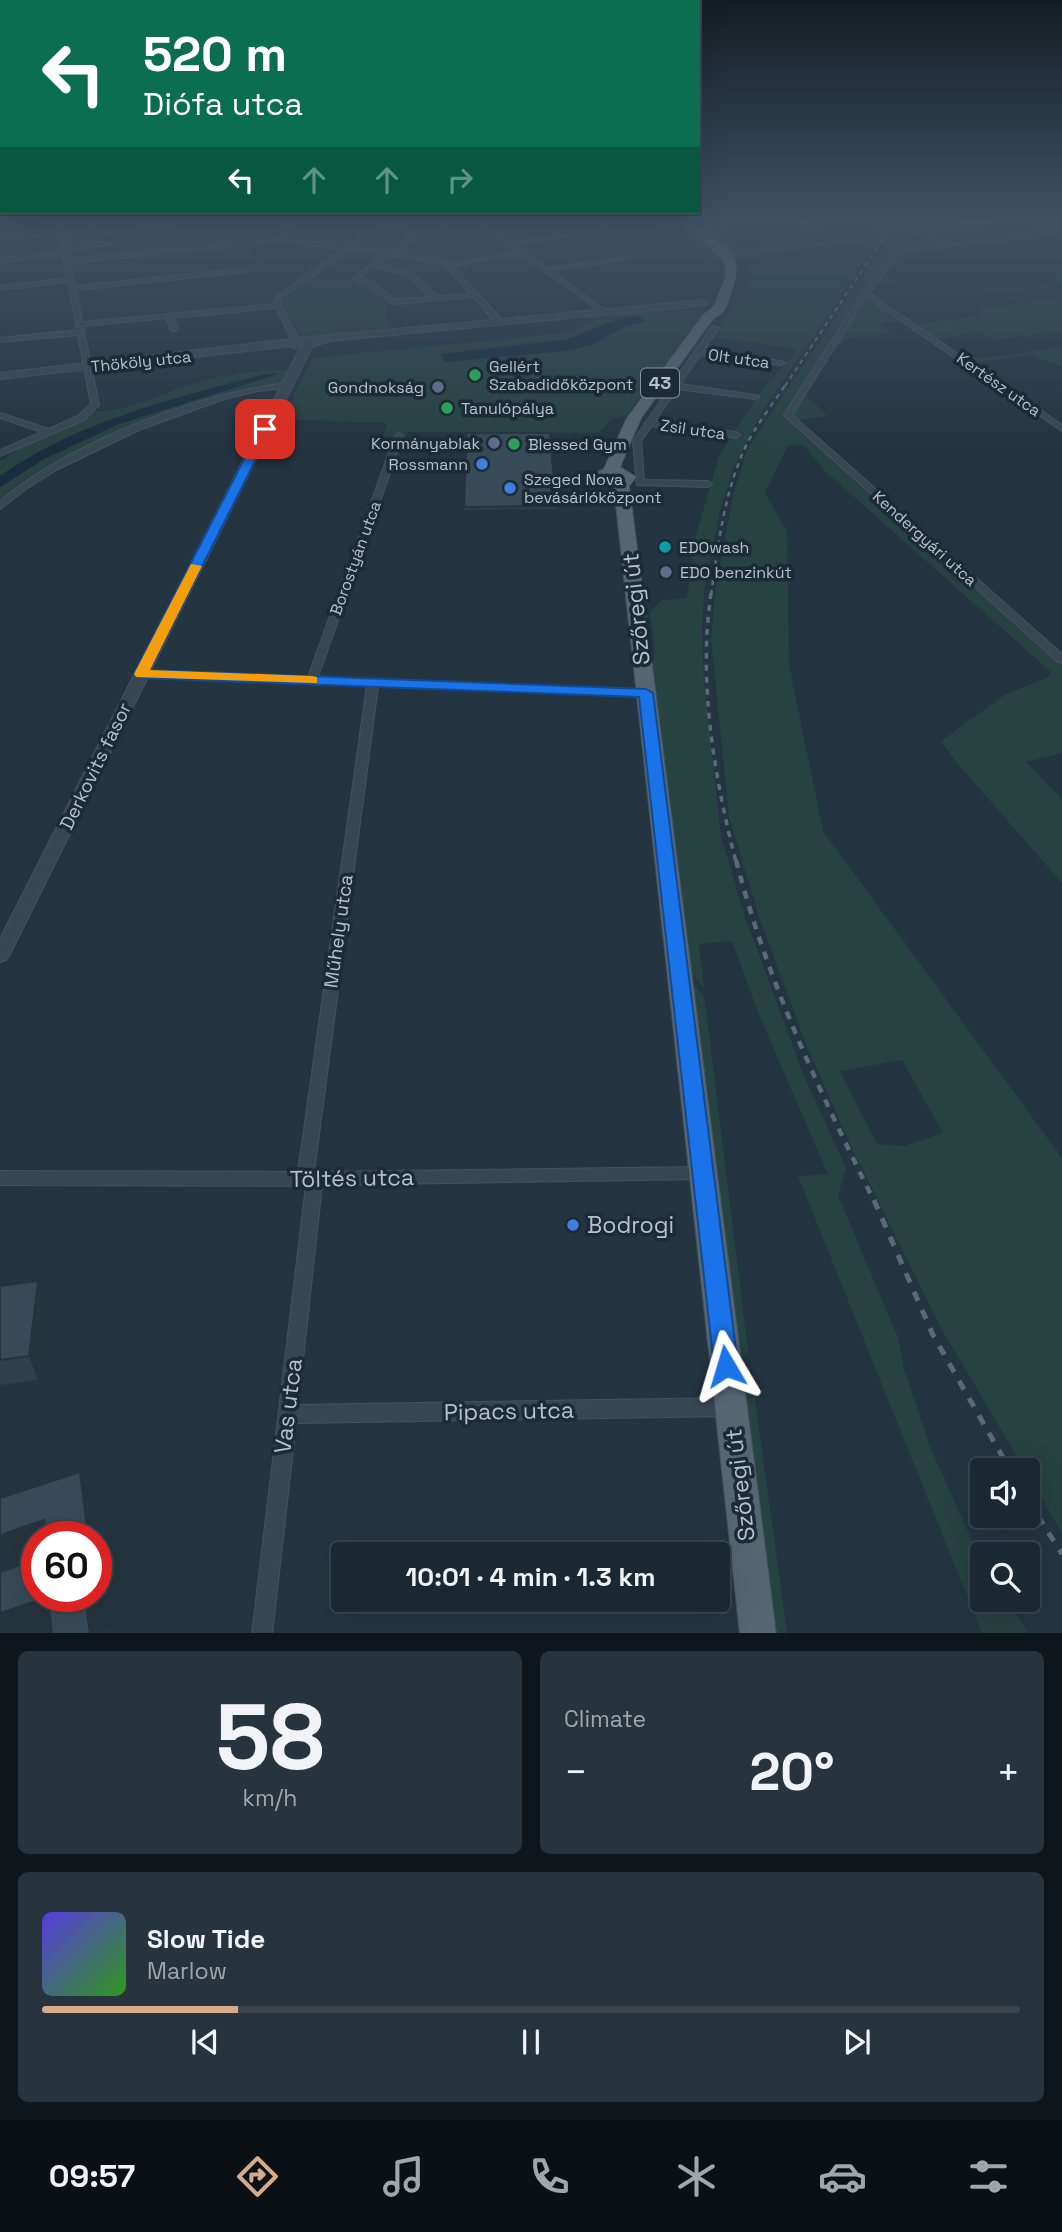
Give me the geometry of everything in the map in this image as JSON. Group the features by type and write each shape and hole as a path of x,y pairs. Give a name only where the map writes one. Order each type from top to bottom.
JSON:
{"main road":[{"name":"Szőregi út","path":"718,297 635,418 619,454 616,476 623,502 758,1633"}],"street":[{"path":"0,453 50,432 93,409 95,401 75,297"},
{"path":"278,297 278,306 302,344"},
{"path":"387,297 391,301 454,297"},
{"path":"479,297 499,322 674,304 712,307"},
{"path":"584,297 603,311"},
{"name":"Kendergyári utca","path":"862,297 788,415 1062,660"},
{"name":"Kertész utca","path":"871,297 1062,429"},
{"path":"0,340 170,315 278,306"},
{"name":"Szőregi út","path":"640,483 637,442 697,352 712,307"},
{"path":"238,309 242,321"},
{"path":"170,315 174,329"},
{"name":"Thököly utca","path":"0,376 499,322"},
{"name":"Derkovits fasor","path":"0,956 287,386 302,344"},
{"name":"Olt utca","path":"697,352 780,363"},
{"path":"0,506 59,464 125,433 253,389 287,386"},
{"path":"675,386 755,397"},
{"path":"0,415 50,432"},
{"name":"Zsil utca","path":"650,423 736,435"},
{"name":"Borostyán utca","path":"312,680 399,436"},
{"path":"640,483 708,484"},
{"path":"141,674 646,693"},
{"name":"Műhely utca","path":"310,1179 373,683"},
{"name":"Töltés utca","path":"0,1178 310,1179 703,1173"},
{"name":"Vas utca","path":"262,1633 288,1414 310,1179"},
{"name":"Pipacs utca","path":"288,1414 731,1407"}],"green space":[{"path":"380,297 387,306 386,318 396,331 304,339 280,305 281,298"},
{"path":"740,297 840,297 764,409 733,469 720,511 704,593 702,630 704,684 721,836 744,914 804,1076 846,1168 838,1195 898,1338 904,1368 930,1447 973,1542 970,1542 970,1603 798,1176 828,1174 759,1015 732,941 699,944 704,988 687,968 650,673 655,652 650,612 662,600 686,598 692,573 695,539 719,456 758,395 798,349 712,337"},
{"path":"849,297 876,297 915,324 980,316 980,308 1062,298 1062,331 993,340 979,332 931,340 902,321 880,324 892,333 846,339 843,344 835,345 806,395 827,416 797,420 1062,655 1062,753 1026,762 1062,799 1062,883 941,741 1006,694 1047,678 1051,672 827,473 803,445 788,445 765,493 787,531 789,665 823,831 1062,1158 1062,1533 1040,1496 1040,1458 1018,1458 941,1328 852,1148 807,1047 760,920 729,817 711,639 716,586 733,496 747,450","holes":["902,1060 943,1133 904,1146 877,1144 840,1071"]},
{"name":"Gellért Szabadidőközpont","path":"679,305 704,313 626,416 613,418 598,433 408,432 406,437 383,436 387,423 282,419 312,358 565,333 594,320 589,315"},
{"path":"1062,347 1062,367 1032,355 970,364 965,360"},
{"path":"295,370 287,385 253,389 157,420 59,464 0,506 0,487 44,459 119,424 278,374 254,376 111,420 26,459 0,476 0,461 97,411 133,405 218,377"},
{"path":"690,979 704,997 706,1010 748,1350 742,1360 737,1355"},
{"path":"740,1375 749,1379 754,1392 787,1633 770,1633"},
{"path":"974,1612 1014,1612 1029,1633 982,1633"}],"water":[{"path":"637,316 646,321 623,327 595,344 565,351 446,362 440,354 562,340 618,319"},
{"path":"272,373 278,374 119,424 44,459 0,487 0,476 31,456 97,425 166,401"}],"building":[{"name":"Szeged Nova bevásárlóközpont","path":"467,433 550,433 556,506 464,507"},
{"path":"38,1281 29,1356 0,1360 0,1286"},
{"path":"80,1472 86,1521 21,1521 21,1528 0,1535 0,1498"},
{"path":"21,1565 21,1606 0,1613 0,1572"},
{"path":"50,1612 87,1612 90,1633 52,1633"}],"railway":[{"path":"785,386 844,297"},
{"path":"711,595 723,520 738,465 754,431 786,384"},
{"path":"711,593 706,660 710,729 736,862"},
{"path":"736,860 779,992 814,1076 874,1201"},
{"path":"874,1200 933,1335 1003,1458"},
{"path":"1040,1519 1062,1554"}],"slow traffic":[{"path":"195,566 141,674 312,680"}],"place":[{"name":"Gellért Szabadidőközpont","path":"475,375"},
{"name":"Gondnokság","path":"438,387"},
{"name":"Tanulópálya","path":"447,408"},
{"name":"Kormányablak","path":"494,443"},
{"name":"Blessed Gym","path":"514,444"},
{"name":"Rossmann","path":"482,464"},
{"name":"Szeged Nova bevásárlóközpont","path":"510,488"},
{"name":"EDOwash","path":"665,547"},
{"name":"EDO benzinkút","path":"666,572"},
{"name":"Bodrogi","path":"573,1225"}],"route":[{"path":"265,429 141,674 646,693 726,1366"}]}
